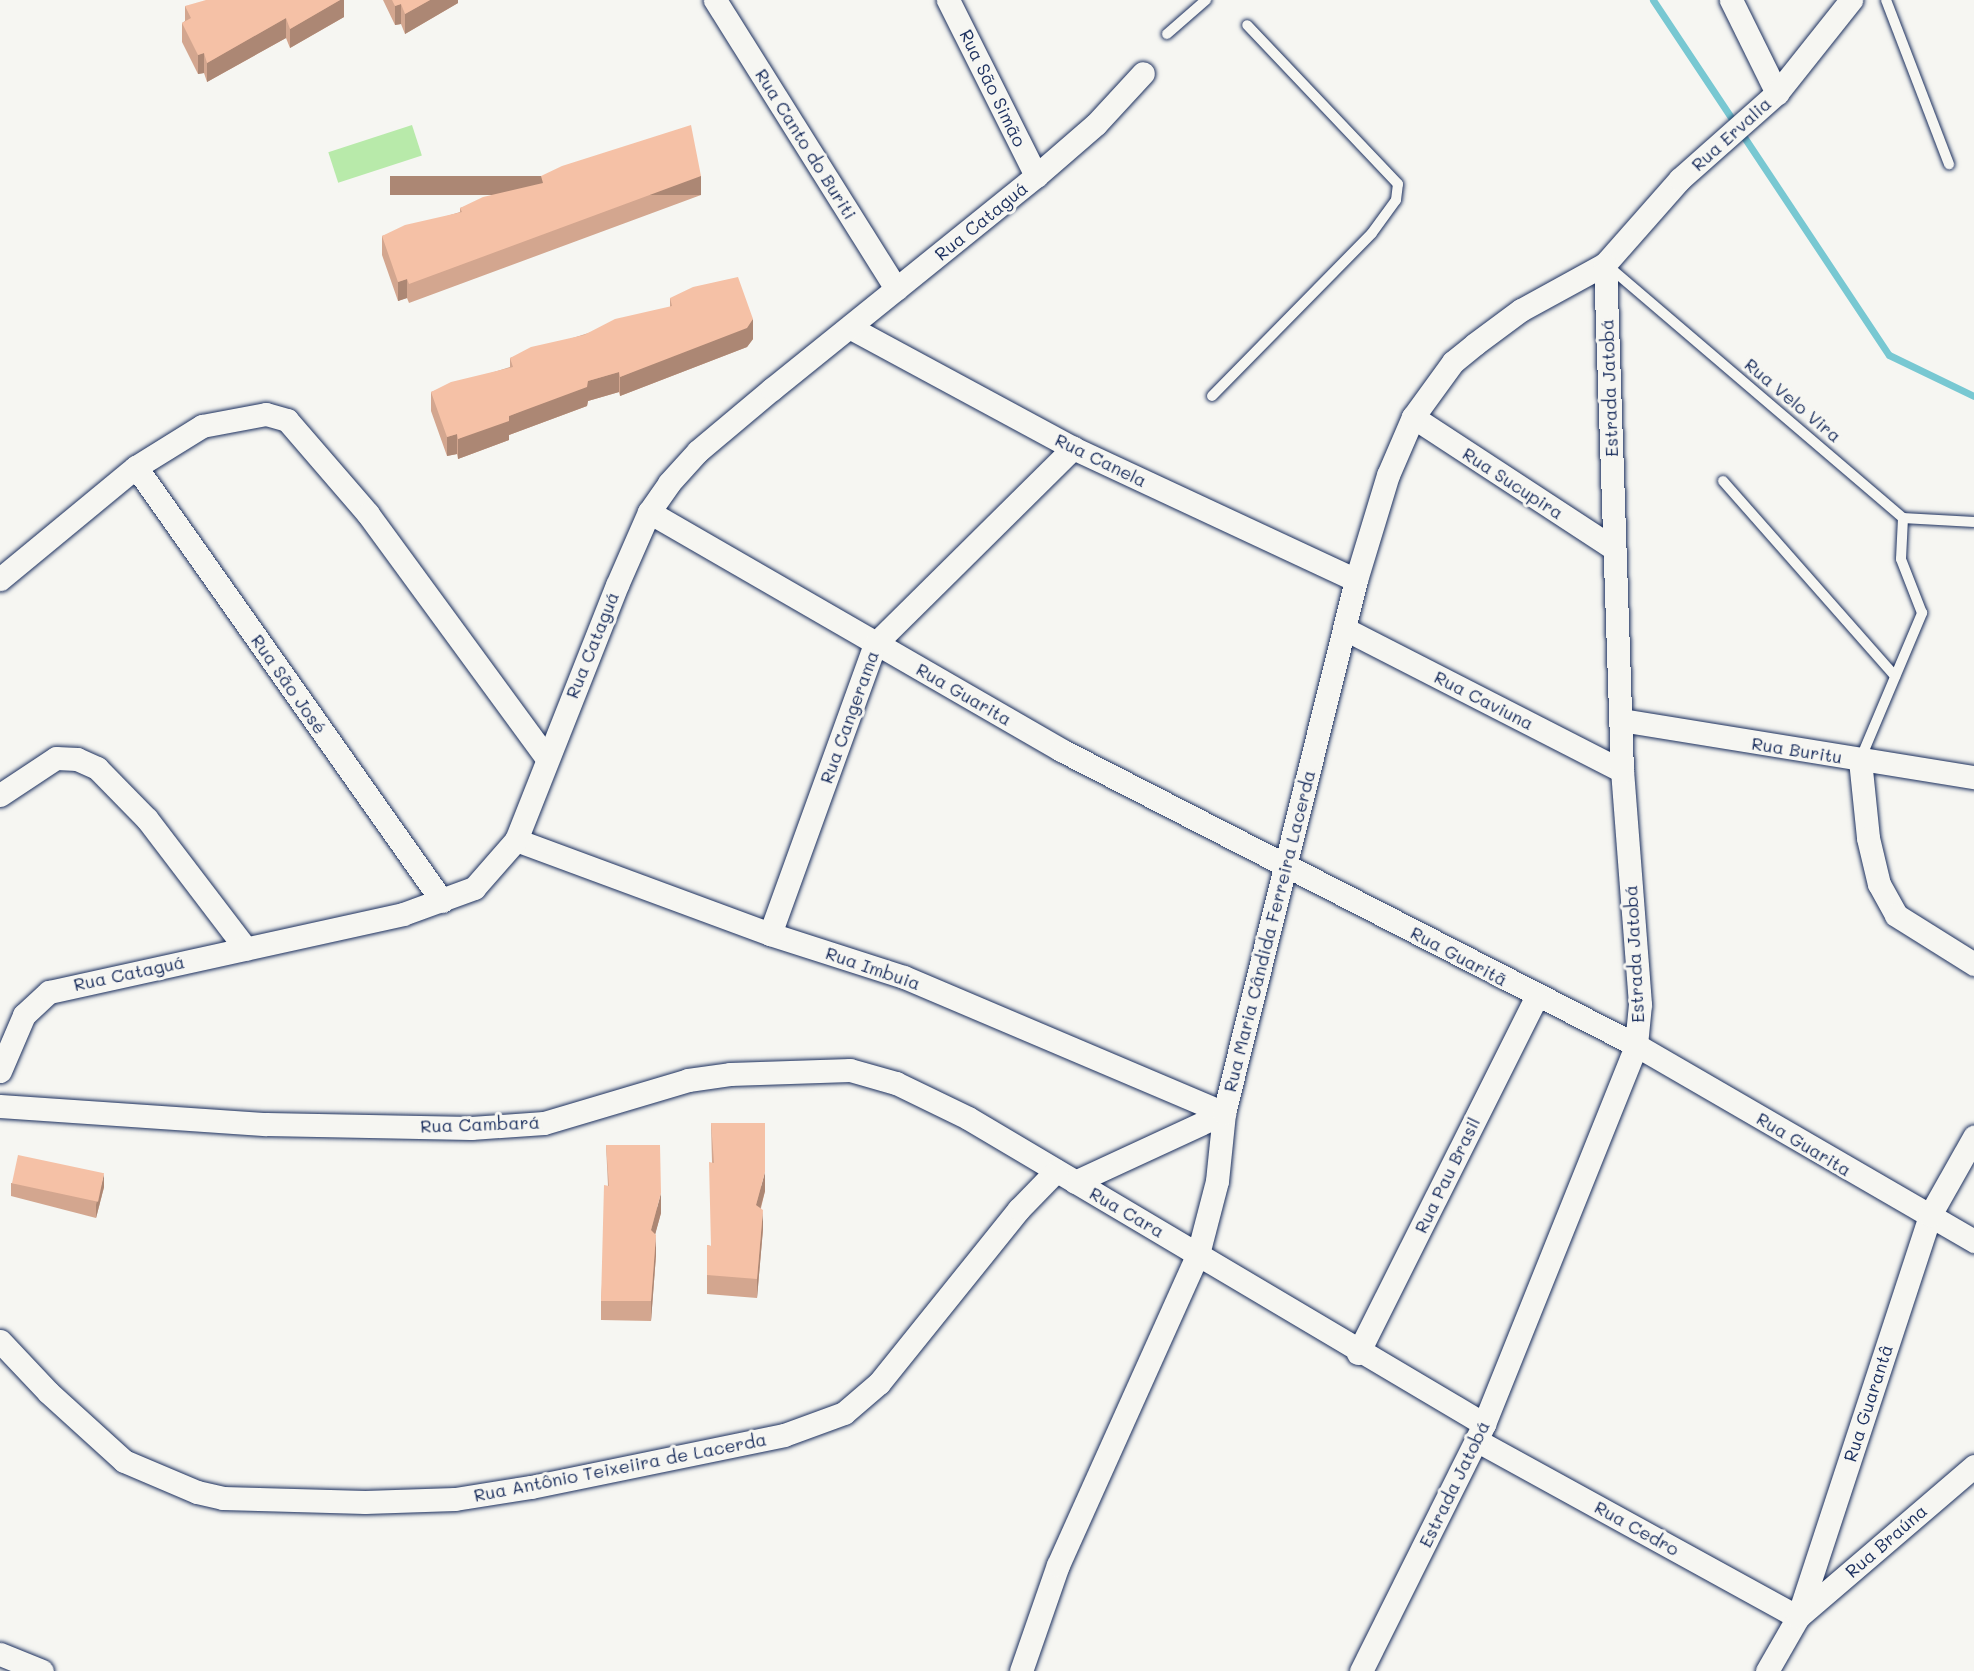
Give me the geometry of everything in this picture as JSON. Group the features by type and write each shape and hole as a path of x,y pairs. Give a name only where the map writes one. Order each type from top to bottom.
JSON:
{"street":[{"name":"Rua Canto do Buriti","path":"715,0 896,289"},
{"name":"Rua São Simão","path":"948,0 1036,176"},
{"path":"1731,0 1777,93"},
{"name":"Rua Ervalia","path":"1605,264 1680,179 1777,93 1851,0"},
{"name":"Rua Cataguá","path":"0,1071 24,1015 49,992 246,949 442,901 474,888 516,840 649,512 698,451 853,329 896,289 1036,176 1096,124 1143,73"},
{"name":"Rua Maria Cândida Ferreira Lacerda","path":"1021,1671 1058,1565 1198,1254 1217,1181 1224,1113 1284,864 1356,580 1388,475 1413,417 1453,362 1521,310 1605,264"},
{"name":"Estrada Jatobá","path":"1362,1671 1480,1432 1636,1045 1640,1004 1622,771 1605,264"},
{"name":"Rua Canela","path":"853,329 1073,448 1356,580"},
{"path":"0,579 136,467 202,426 266,414 287,420 368,514 547,759"},
{"name":"Rua Sucupira","path":"1413,417 1613,548"},
{"name":"Rua Cangerama","path":"771,934 875,644 1073,448"},
{"name":"Rua São José","path":"136,467 442,901"},
{"name":"Rua Guarita","path":"649,512 1061,750 1284,864"},
{"name":"Rua Caviuna","path":"1345,629 1622,771"},
{"name":"Rua Buritu","path":"1621,720 1974,777"},
{"path":"0,794 56,758 77,759 97,768 147,819 246,949"},
{"path":"1860,760 1873,861 1879,884 1896,915 1974,964"},
{"name":"Rua Imbuia","path":"516,840 771,934 904,977 1224,1113"},
{"name":"Rua Guaritã","path":"1284,864 1536,997 1636,1045"},
{"name":"Rua Pau Brasil","path":"1358,1353 1536,997"},
{"name":"Rua Guarita","path":"1636,1045 1974,1241"},
{"name":"Rua Cambará","path":"0,1106 266,1124 471,1128 544,1123 605,1108 688,1080 730,1074 850,1070 926,1095 1065,1177"},
{"path":"1065,1177 1224,1113"},
{"name":"Rua Guarantâ","path":"1767,1671 1798,1617 1930,1215 1974,1137"},
{"name":"Rua Cara","path":"1065,1177 1198,1254"},
{"name":"Rua Antônio Teixeiira de Lacerda","path":"0,1341 48,1392 124,1461 197,1492 223,1498 365,1502 455,1499 531,1487 784,1436 844,1413 879,1383 1019,1209 1065,1177"},
{"name":"Rua Cedro","path":"1198,1254 1480,1432 1798,1617"},
{"name":"Rua Braúna","path":"1798,1617 1974,1466"},
{"path":"0,1654 43,1671"}],"lane":[{"path":"1167,34 1206,0"},
{"path":"1886,0 1950,164"},
{"path":"1212,396 1372,233 1396,201 1398,184 1247,25"},
{"name":"Rua Velo Vira","path":"1605,264 1903,518"},
{"path":"1723,481 1895,676"},
{"path":"1860,760 1922,613 1901,559 1903,518 1974,522"}],"green space":[{"path":"412,125 422,155 338,183 328,152"}],"building":[{"path":"206,0 340,0 290,29 286,18 207,63 204,53 198,55 182,23 191,18 185,6"},
{"path":"392,0 430,0 405,14 401,4 395,6"},
{"path":"691,125 701,176 409,284 407,279 398,282 382,236 405,225 462,212 460,208 483,197 543,183 541,176 562,166"},
{"path":"738,277 753,319 747,328 620,377 619,372 588,381 587,387 509,416 509,421 458,439 457,434 447,437 431,392 451,382 513,367 510,358 531,347 584,335 615,319 672,306 670,298 693,287"},
{"path":"711,1123 765,1123 765,1172 756,1205 763,1210 757,1279 707,1275 707,1245 711,1246 709,1162 714,1163"},
{"path":"606,1145 660,1145 661,1193 651,1230 656,1235 651,1301 601,1301 604,1185 609,1186"},
{"path":"18,1155 104,1173 98,1202 12,1183"}],"waterway":[{"path":"1653,0 1889,355 1974,396"}]}
